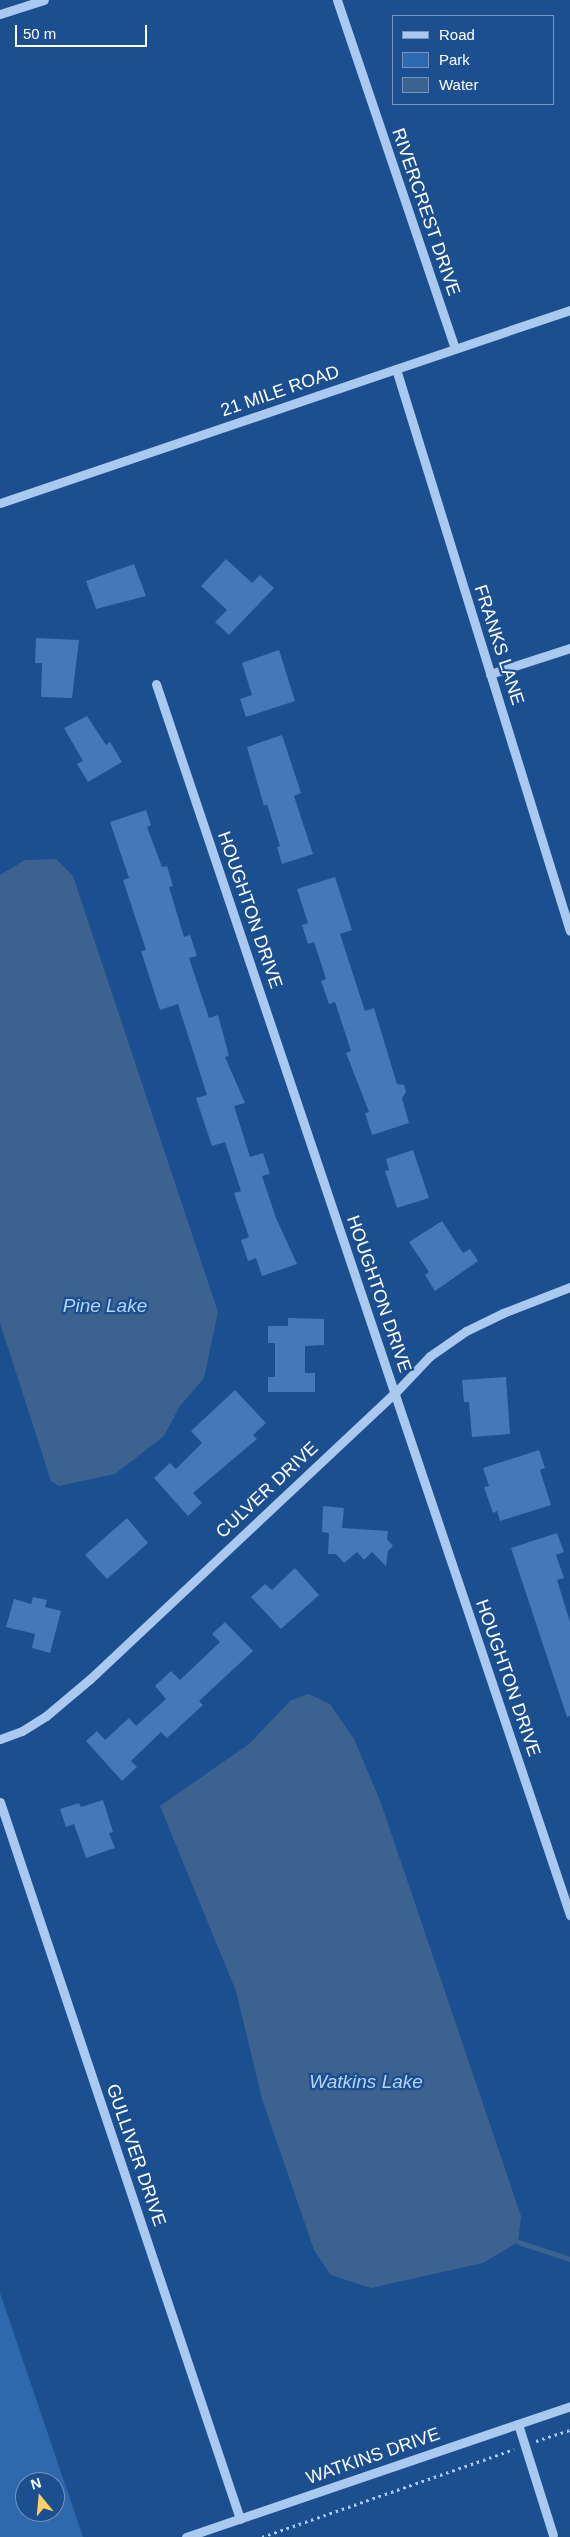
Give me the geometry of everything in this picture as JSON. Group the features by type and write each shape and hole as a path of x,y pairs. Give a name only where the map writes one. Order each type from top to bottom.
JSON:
{"street":[{"path":"0,14 44,0"},
{"name":"RIVERCREST DRIVE","path":"337,0 454,349"},
{"name":"21 MILE ROAD","path":"0,504 570,310"},
{"name":"FRANKS LANE","path":"396,369 570,931"},
{"path":"490,674 570,648"},
{"name":"HOUGHTON DRIVE","path":"156,684 570,1915"},
{"name":"CULVER DRIVE","path":"0,1739 22,1731 46,1716 90,1679 395,1393 430,1356 466,1331 534,1299 570,1287"},
{"name":"GULLIVER DRIVE","path":"0,1802 240,2519"},
{"name":"WATKINS DRIVE","path":"186,2537 570,2406"},
{"path":"518,2424 553,2535"}],"path":[{"path":"262,2537 570,2430"}],"green space":[{"path":"0,2293 61,2472 15,2472 15,2522 65,2522 65,2484 83,2537 0,2537"}],"water":[{"name":"Pine Lake","path":"56,859 73,876 218,1312 204,1378 180,1406 164,1436 115,1474 59,1486 51,1481 0,1323 0,875 25,860"},
{"name":"Watkins Lake","path":"309,1694 330,1704 354,1739 381,1803 521,2216 518,2242 483,2263 371,2288 331,2275 314,2250 262,2099 236,1991 160,1806 249,1744 291,1700"}],"building":[{"path":"226,559 252,583 260,575 274,588 229,635 215,622 227,610 201,586"},
{"path":"134,564 146,596 96,609 86,581"},
{"path":"36,638 79,640 72,698 41,697 42,663 35,663"},
{"path":"279,650 295,701 246,717 240,699 252,695 242,663"},
{"path":"87,716 106,745 110,742 122,762 88,782 77,764 83,761 64,728"},
{"path":"282,735 301,793 294,796 313,854 282,864 277,847 280,846 267,804 264,806 247,747"},
{"path":"146,810 151,825 147,827 162,867 167,866 173,886 169,887 184,937 190,935 197,956 189,958 209,1018 218,1015 229,1056 225,1057 245,1103 234,1106 250,1157 263,1153 270,1174 262,1176 276,1218 297,1264 262,1276 256,1258 248,1261 241,1240 249,1237 234,1193 241,1191 225,1142 212,1146 196,1098 207,1095 178,1004 160,1010 141,951 146,950 123,880 129,878 110,822"},
{"path":"335,877 352,930 340,934 365,1011 374,1008 397,1084 404,1085 406,1092 402,1098 409,1123 372,1135 365,1113 369,1112 346,1053 351,1051 335,1002 329,1004 321,981 326,979 314,942 308,944 302,925 308,923 297,889"},
{"path":"413,1150 429,1198 397,1208 385,1171 389,1170 386,1159"},
{"path":"442,1221 463,1253 470,1249 478,1261 435,1291 425,1275 429,1272 409,1242"},
{"path":"288,1318 324,1319 324,1345 305,1346 305,1373 315,1373 315,1392 268,1392 268,1377 275,1377 275,1343 268,1343 268,1326 288,1326"},
{"path":"506,1377 510,1434 472,1437 469,1402 464,1402 462,1380"},
{"path":"235,1390 266,1423 253,1435 257,1439 193,1493 202,1503 188,1516 154,1478 170,1463 176,1469 202,1443 191,1431"},
{"path":"539,1450 545,1468 540,1470 551,1505 500,1521 497,1511 493,1513 484,1487 489,1486 483,1468"},
{"path":"323,1506 344,1508 342,1528 388,1531 387,1539 393,1546 388,1551 386,1566 372,1552 364,1560 357,1552 344,1563 336,1554 328,1554 329,1533 322,1532"},
{"path":"127,1518 148,1543 107,1579 85,1555"},
{"path":"557,1533 564,1552 556,1555 564,1578 557,1580 570,1622 570,1716 567,1717 511,1548"},
{"path":"295,1568 319,1595 281,1629 251,1597 265,1584 272,1590"},
{"path":"33,1597 47,1600 45,1607 61,1611 50,1653 32,1648 35,1634 6,1627 14,1599 31,1604"},
{"path":"225,1622 253,1651 199,1701 203,1705 167,1738 161,1732 131,1761 137,1767 122,1781 86,1741 97,1731 105,1740 129,1718 136,1726 166,1699 155,1686 171,1671 180,1680 220,1642 212,1634"},
{"path":"103,1800 113,1832 109,1833 115,1848 86,1858 74,1824 66,1827 60,1809 79,1803 81,1807"}],"waterway":[{"path":"518,2242 570,2259"}]}
